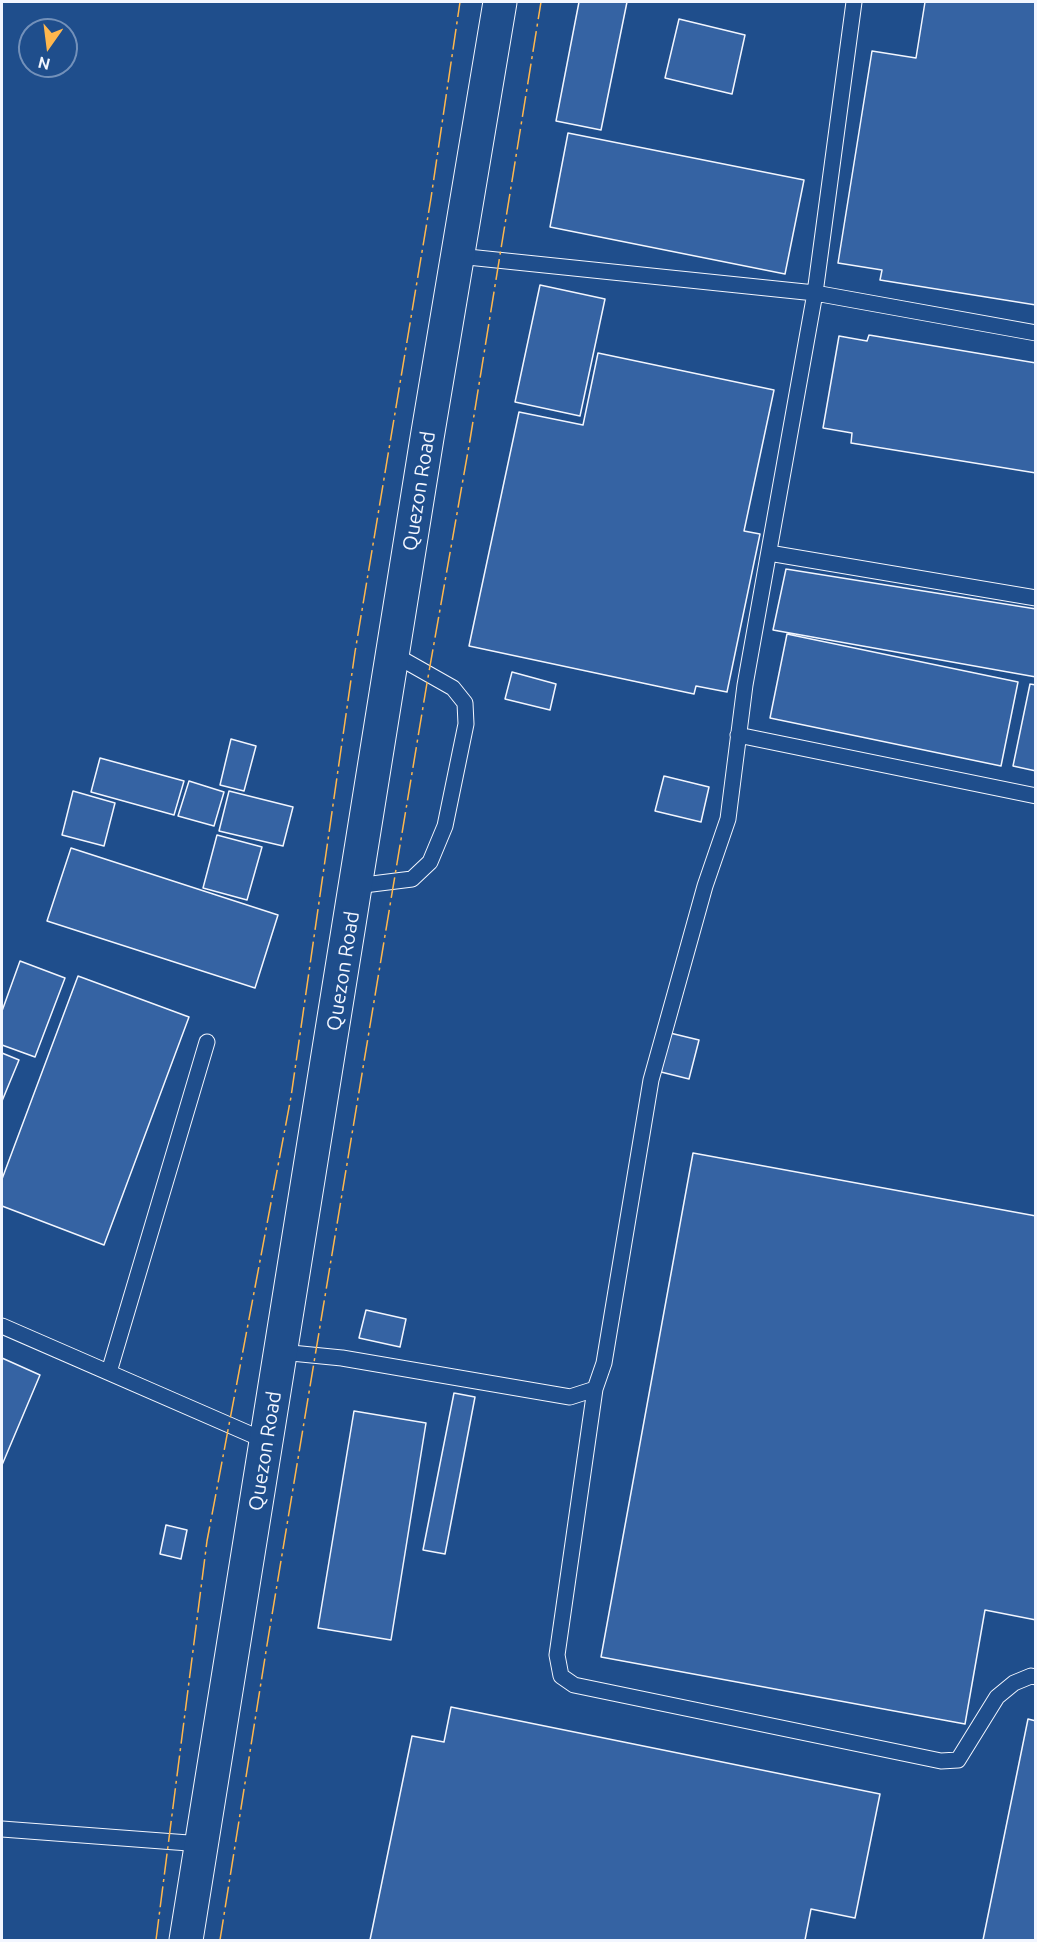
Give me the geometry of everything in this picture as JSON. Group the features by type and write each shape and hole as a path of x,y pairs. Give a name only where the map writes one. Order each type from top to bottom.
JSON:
{"main road":[{"name":"Quezon Road","path":"186,1941 500,2"}],"lane":[{"path":"854,2 815,293 738,735 728,819 705,885 651,1080 604,1363 594,1389 557,1655 561,1676 574,1685 941,1761 958,1760 997,1697 1014,1683 1031,1676 1035,1677"},
{"path":"458,256 815,293 1035,333"},
{"path":"769,553 1035,598"},
{"path":"356,886 412,879 430,862 445,826 466,724 465,703 453,688 393,654"},
{"path":"738,735 1035,796"},
{"path":"109,1372 207,1042"},
{"path":"2,1326 266,1442"},
{"path":"281,1352 342,1358 570,1397 594,1389"},
{"path":"2,1829 202,1844"}],"building":[{"path":"579,2 627,2 601,130 556,121"},
{"path":"925,2 1036,2 1036,305 880,280 882,270 838,263 872,51 916,58"},
{"path":"679,19 745,35 732,94 665,78"},
{"path":"568,133 804,180 785,274 550,227"},
{"path":"540,285 605,299 580,416 515,402"},
{"path":"869,335 1036,363 1036,473 851,443 852,433 823,428 839,336 867,341"},
{"path":"598,353 774,390 744,531 760,534 727,692 696,686 694,694 469,646 519,412 583,425"},
{"path":"786,569 1036,609 1036,677 773,630"},
{"path":"787,634 1018,682 1001,766 770,718"},
{"path":"512,672 556,684 550,710 505,699"},
{"path":"1030,684 1036,685 1036,771 1013,766"},
{"path":"231,739 256,746 244,791 220,785"},
{"path":"100,758 184,781 174,815 91,792"},
{"path":"664,776 709,787 701,822 655,811"},
{"path":"189,781 224,792 214,826 178,816"},
{"path":"73,791 115,803 104,846 62,835"},
{"path":"229,791 293,807 283,846 219,831"},
{"path":"217,835 262,847 247,900 203,888"},
{"path":"71,848 278,915 255,988 47,921"},
{"path":"20,961 65,978 35,1057 2,1045 2,1011"},
{"path":"78,976 189,1017 104,1245 2,1206 2,1179"},
{"path":"670,1033 699,1040 689,1079 661,1072"},
{"path":"2,1053 19,1060 2,1101"},
{"path":"693,1153 1036,1216 1036,1620 985,1610 965,1724 601,1657"},
{"path":"366,1310 406,1319 400,1347 359,1338"},
{"path":"2,1358 40,1375 2,1465"},
{"path":"454,1393 475,1397 445,1554 423,1550"},
{"path":"354,1411 426,1423 391,1640 318,1628"},
{"path":"166,1525 187,1530 181,1559 160,1554"},
{"path":"451,1707 880,1794 855,1918 811,1909 805,1940 370,1940 412,1736 444,1742"},
{"path":"1028,1719 1036,1721 1036,1940 983,1940"}],"power":[{"path":"156,1940 207,1541 291,1097 355,652 431,198 460,2"},
{"path":"220,1940 267,1645 427,683 470,440 541,2"}]}
